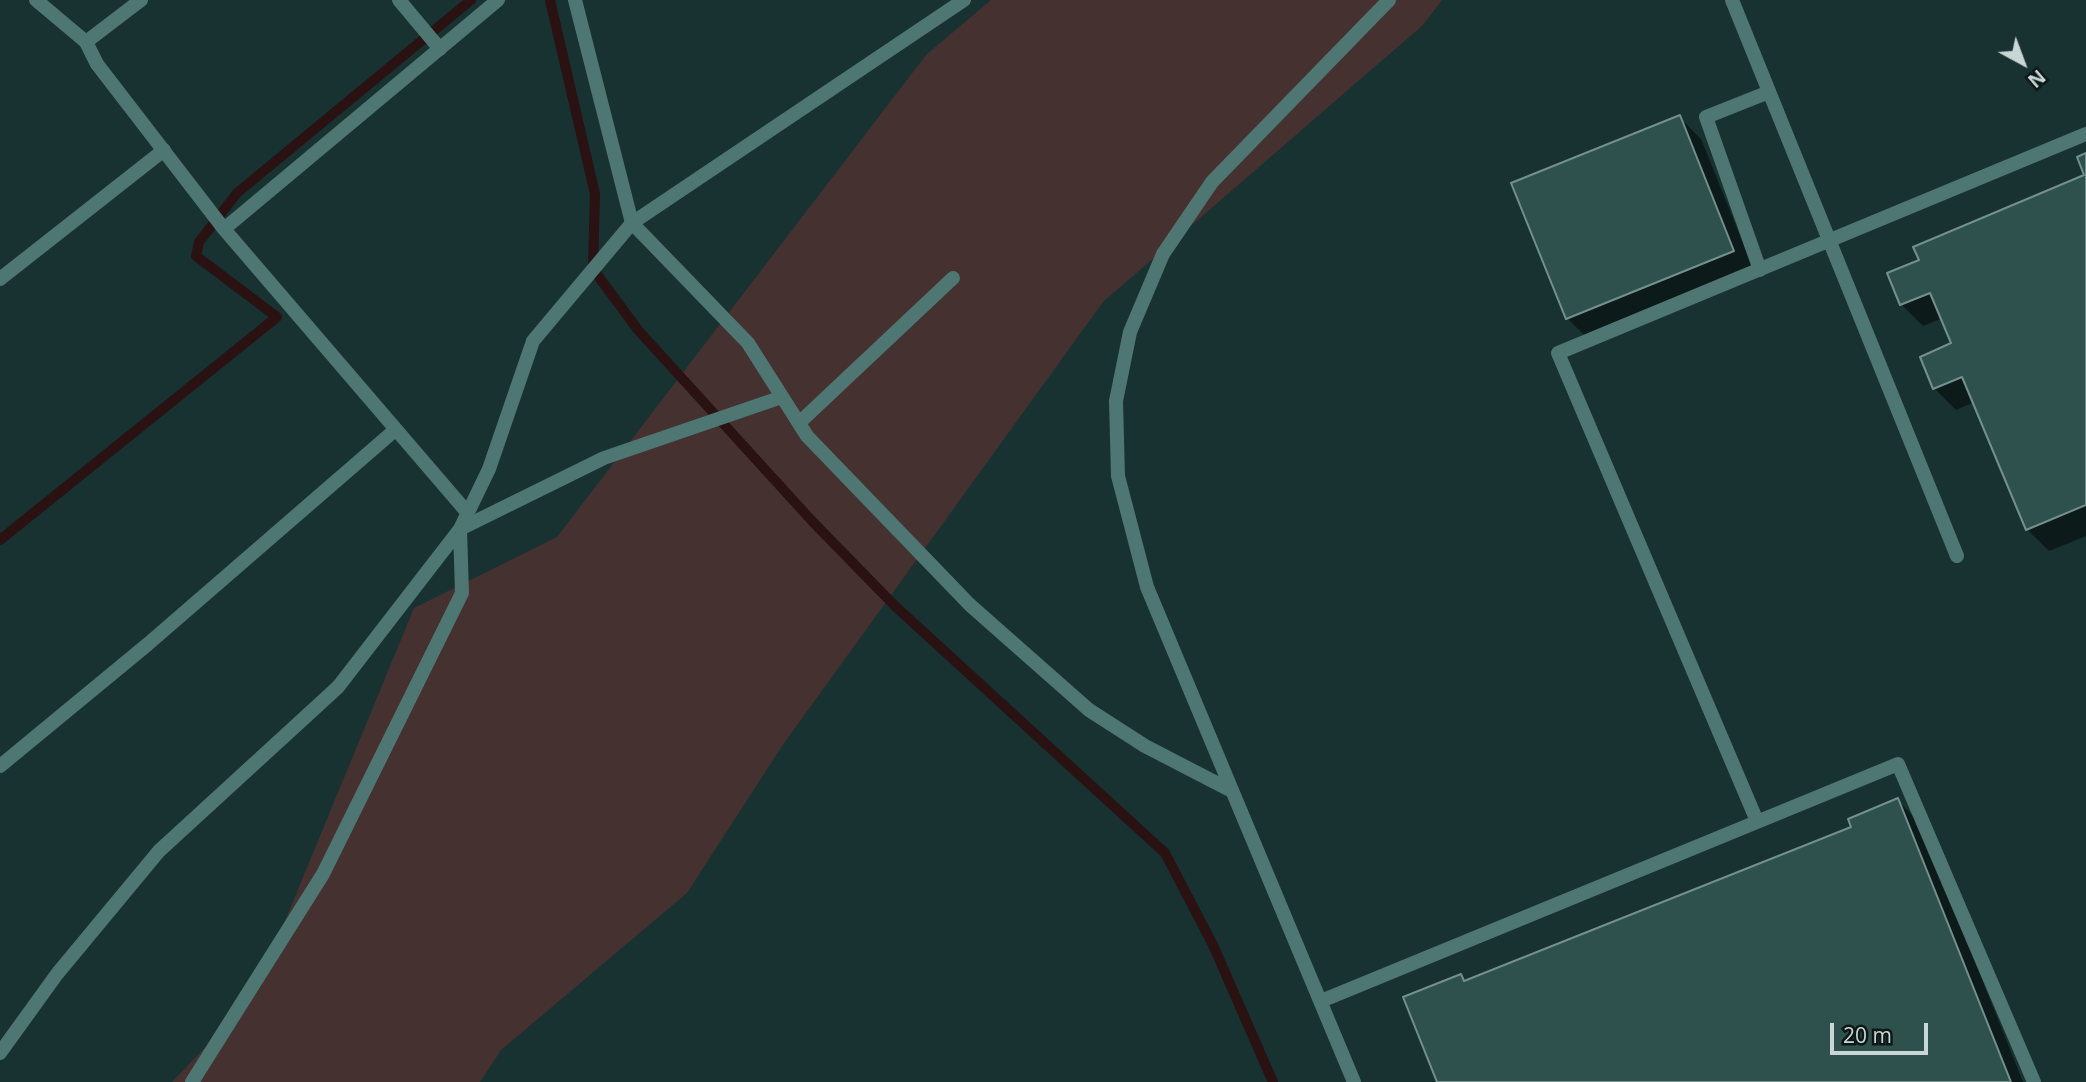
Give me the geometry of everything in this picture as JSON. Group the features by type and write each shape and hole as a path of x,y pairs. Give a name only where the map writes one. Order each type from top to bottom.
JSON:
{"street":[{"path":"36,0 86,42 97,64 224,229 466,511"},
{"path":"86,42 141,0"},
{"path":"399,0 439,49"},
{"path":"224,229 498,0"},
{"path":"575,0 632,223 748,342 807,436 970,605 1089,710 1145,746 1232,791"},
{"path":"1354,1082 1147,587 1118,476 1116,401 1130,332 1170,244 1212,182 1389,0"},
{"path":"1732,0 1957,556"},
{"path":"0,1052 57,974 159,851 338,687 460,528 466,511 489,469 533,341 632,223 956,2"},
{"path":"1760,270 1706,117 1769,92"},
{"path":"1757,821 1558,353 2086,134"},
{"path":"0,279 164,150"},
{"path":"799,423 953,278"},
{"path":"460,528 604,458 782,397"},
{"path":"0,766 148,644 395,430"},
{"path":"192,1082 323,874 462,593 460,528"},
{"path":"1321,1001 1898,764 2034,1082"}],"shaded area":[{"path":"991,0 1442,0 1423,25 1103,302 782,746 687,893 501,1050 480,1082 172,1082 254,996 414,608 557,537 926,55"}],"building":[{"path":"1680,115 1734,251 1566,319 1511,183"},
{"path":"2086,153 2086,505 2026,530 1962,377 1933,389 1920,357 1951,343 1930,293 1900,305 1887,273 1919,260 1913,247 2084,175 2077,157"},
{"path":"1898,798 2011,1082 1437,1082 1403,997 1461,974 1464,981 1851,827 1848,819"}],"waterway":[{"path":"0,540 277,317 196,256 199,242 237,193 471,0"},
{"path":"550,0 595,194 593,269 638,330 812,521 895,606 1165,853 1213,945 1273,1082"}]}
